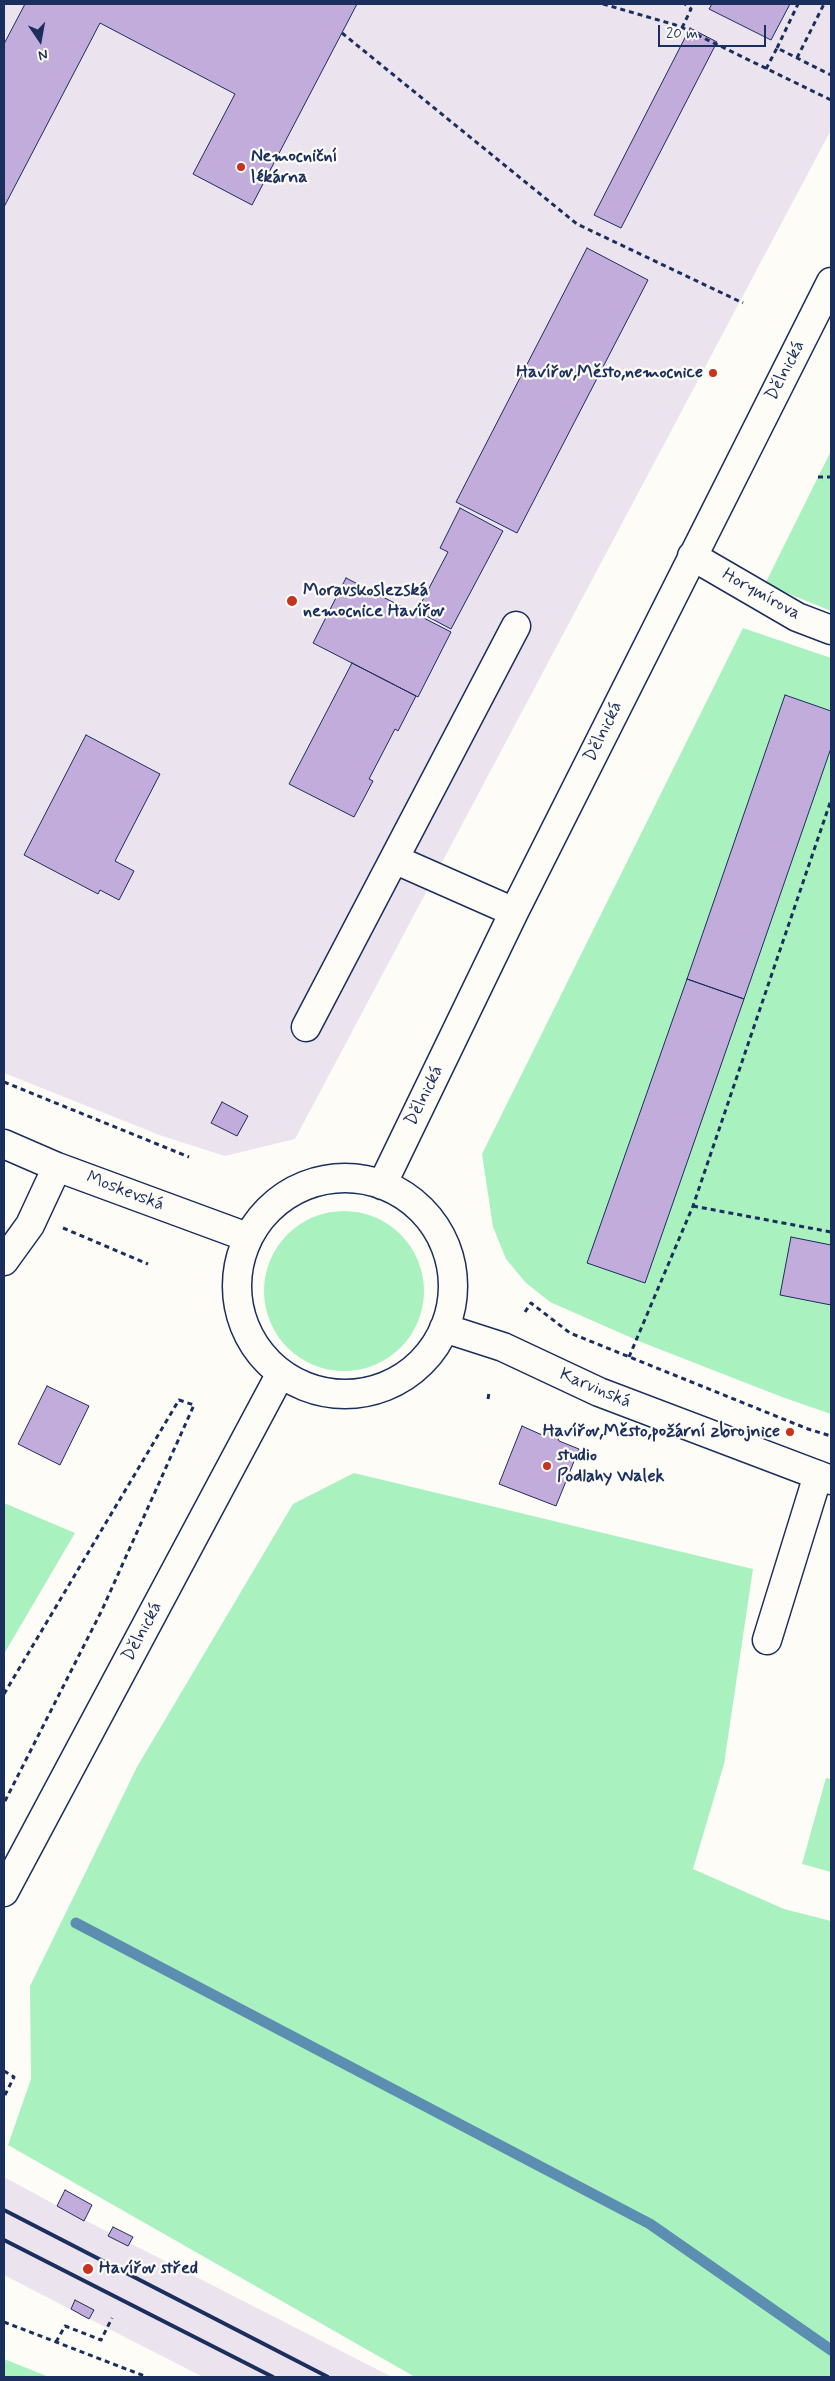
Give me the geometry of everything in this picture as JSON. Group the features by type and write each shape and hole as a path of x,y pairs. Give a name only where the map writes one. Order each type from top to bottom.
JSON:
{"street":[{"name":"Dělnická","path":"382,1185 514,912 831,282"},
{"name":"Horymírova","path":"692,556 797,617 831,630"},
{"path":"306,1027 516,626"},
{"path":"394,859 514,912"},
{"name":"Moskevská","path":"4,1144 57,1167 247,1237"},
{"path":"4,1261 34,1216 57,1167"},
{"path":"334,1179 359,1179 382,1185 402,1194 419,1208 434,1224 444,1243 451,1264 453,1286 451,1308 444,1328 432,1350 416,1367 396,1381 374,1390 350,1394 325,1392 302,1385 281,1373 262,1355 247,1332 238,1306 237,1279 247,1237 270,1208 289,1194 311,1184 334,1179"},
{"name":"Karvinská","path":"444,1328 503,1347 599,1392 824,1478"},
{"name":"Dělnická","path":"4,1892 281,1373"},
{"path":"767,1640 824,1478"}],"path":[{"path":"603,4 682,28 831,100"},
{"path":"682,28 691,9 685,4"},
{"path":"766,68 798,4"},
{"path":"797,58 824,4"},
{"path":"342,33 578,224 743,303"},
{"path":"776,48 831,75"},
{"path":"818,477 831,477"},
{"path":"629,1357 692,1206 831,800"},
{"path":"4,1082 189,1157"},
{"path":"692,1206 831,1232"},
{"path":"34,1216 148,1264"},
{"path":"525,1312 531,1303 570,1333 808,1429 831,1436"},
{"path":"488,1399 489,1393"},
{"path":"4,1694 179,1400 194,1405 102,1610 4,1803"},
{"path":"4,2071 14,2077 4,2097"},
{"path":"56,2342 65,2326 101,2340 112,2318"},
{"path":"4,2322 148,2377"}],"shaded area":[{"name":"Moravskoslezská nemocnice Havířov","path":"4,4 831,4 831,130 295,1139 225,1156 162,1136 4,1073"},
{"path":"4,2177 392,2377 203,2377 27,2287 4,2275"}],"green space":[{"path":"831,451 831,611 765,584"},
{"path":"743,628 831,658 831,1414 641,1342 550,1302 526,1283 506,1259 493,1227 482,1154"},
{"path":"352,1211 382,1220 401,1234 411,1246 418,1260 423,1275 423,1307 418,1322 411,1336 401,1348 389,1358 367,1368 352,1371 336,1371 321,1368 299,1358 277,1336 265,1307 264,1283 267,1268 277,1246 299,1224 328,1212"},
{"path":"354,1473 753,1569 724,1764 693,1869 784,1909 831,1921 831,2377 415,2377 8,2145 31,2079 30,1986 137,1767 293,1504"},
{"path":"4,1503 75,1533 4,1654"},
{"path":"826,1778 831,1779 831,1872 802,1864"},
{"path":"4,2359 49,2377 4,2377"}],"building":[{"path":"25,4 357,4 252,205 193,174 235,94 100,23 4,207 4,44"},
{"path":"712,4 790,4 771,40 709,9"},
{"path":"690,28 717,42 621,228 594,215"},
{"path":"587,248 648,280 517,533 456,502"},
{"path":"460,508 503,531 451,629 417,611 448,552 440,548"},
{"path":"346,578 451,632 418,697 313,643"},
{"path":"352,663 416,696 398,731 395,729 369,779 373,781 354,817 289,784"},
{"path":"785,695 831,711 831,748 744,999 687,979"},
{"path":"86,735 160,774 115,861 134,871 119,900 100,890 98,894 24,855"},
{"path":"687,979 744,999 645,1283 587,1263"},
{"path":"222,1102 248,1116 237,1136 211,1123"},
{"path":"791,1237 831,1245 831,1305 780,1295"},
{"path":"47,1386 89,1406 60,1465 18,1444"},
{"path":"522,1426 542,1435 554,1430 559,1441 579,1449 556,1506 499,1484"},
{"path":"65,2190 92,2205 84,2221 57,2206"},
{"path":"113,2227 133,2237 128,2246 108,2236"},
{"path":"75,2300 94,2310 89,2319 71,2309"}],"waterway":[{"path":"76,1923 650,2224 831,2350"}],"railway":[{"path":"4,2210 328,2377"},
{"path":"4,2240 273,2377"}],"place":[{"name":"Nemocniční lékárna","path":"241,167"},
{"name":"Havířov,Město,nemocnice","path":"713,373"},
{"name":"Moravskoslezská nemocnice Havířov","path":"292,601"},
{"name":"Havířov,Město,požární zbrojnice","path":"790,1432"},
{"name":"studio Podlahy Walek","path":"547,1466"},
{"name":"Havířov střed","path":"88,2269"}]}
